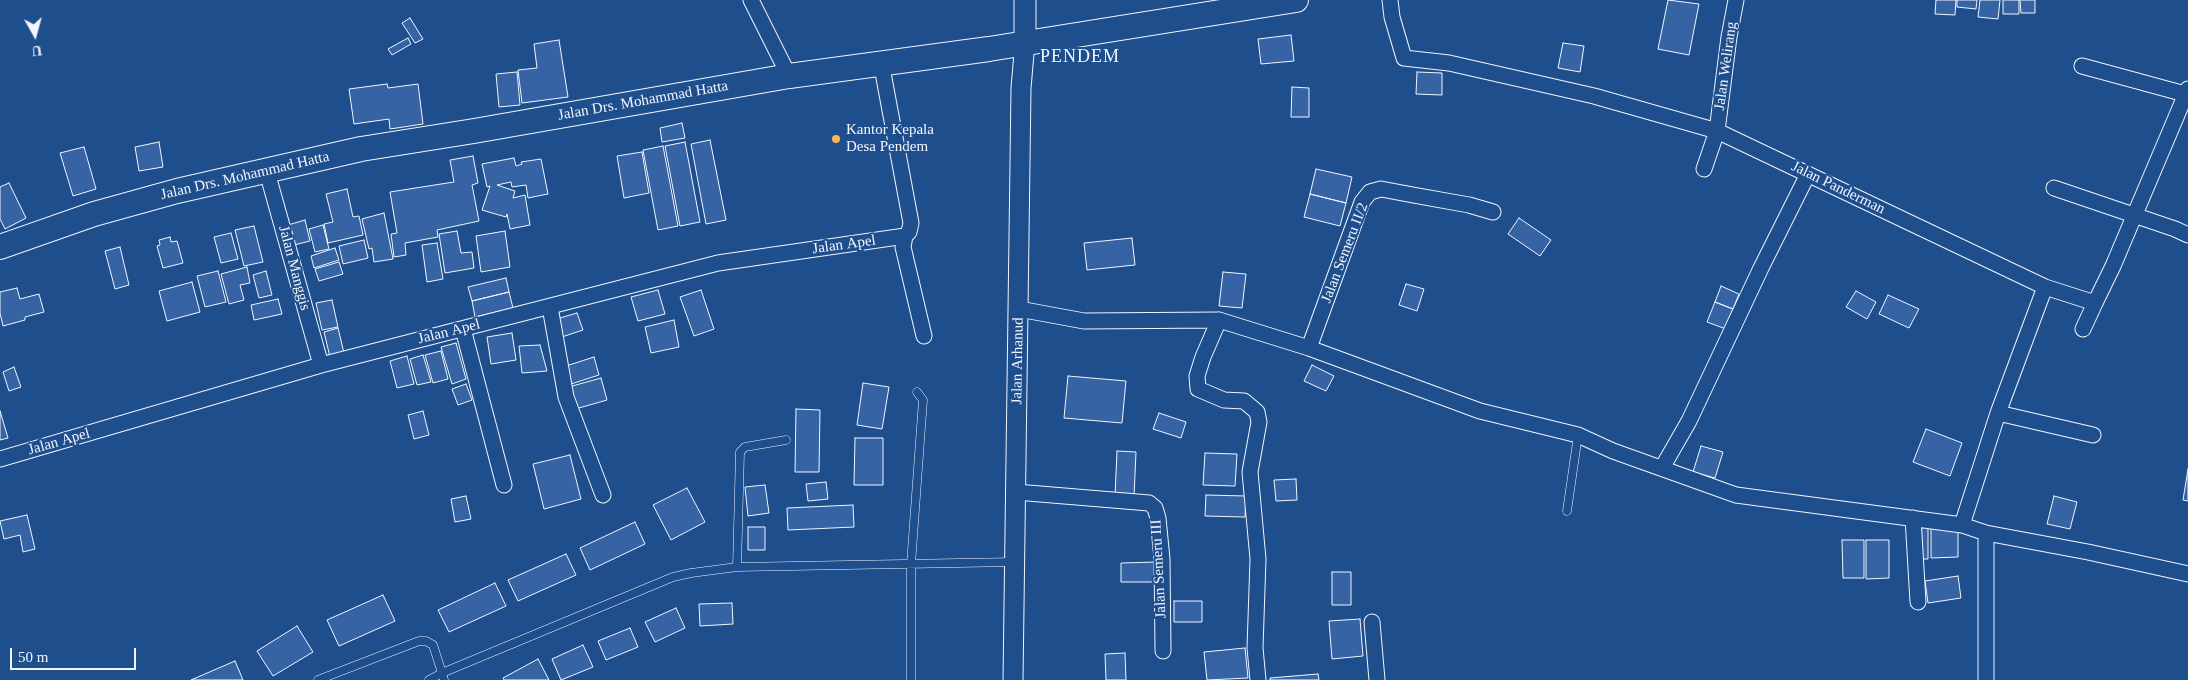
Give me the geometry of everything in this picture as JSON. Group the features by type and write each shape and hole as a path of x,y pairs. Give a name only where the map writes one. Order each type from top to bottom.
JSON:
{"main road":[{"path":"1025,42 1026,0"},
{"name":"Jalan Drs. Mohammad Hatta","path":"0,247 94,214 177,191 268,172 360,149 474,132 789,76 1025,42 1262,2 1296,0"}],"street":[{"path":"751,0 789,76"},
{"name":"Jalan Panderman","path":"1390,0 1392,17 1404,58 1449,64 1594,96 1717,131 1861,201 2045,286 2095,303"},
{"name":"Jalan Welirang","path":"1704,169 1717,131 1729,37 1736,0"},
{"name":"Jalan Arhanud","path":"1013,680 1021,88 1025,42"},
{"path":"881,62 911,223 905,236 903,247 924,336"},
{"path":"2082,66 2187,92 2135,216 2083,329"},
{"name":"Jalan Manggis","path":"268,172 320,365"},
{"path":"1662,468 1688,421 1808,174"},
{"path":"2054,188 2176,229 2188,235"},
{"name":"Jalan Semeru II/2","path":"1309,348 1362,202 1370,192 1380,190 1413,195 1469,205 1493,212"},
{"name":"Jalan Apel","path":"0,459 320,365 718,263 905,236"},
{"path":"1962,525 1998,413 2045,286"},
{"path":"550,307 566,397 603,495"},
{"path":"1019,309 1084,321 1219,320 1309,348 1480,411 1578,435 1736,495 1962,525 1986,533 2088,552 2188,574"},
{"path":"1219,320 1196,376 1198,389 1224,400 1244,401 1257,412 1259,422 1250,472 1258,559 1255,648 1258,680"},
{"path":"464,329 504,485"},
{"path":"1998,413 2093,435"},
{"name":"Jalan Semeru III","path":"1016,492 1149,504 1155,508 1158,518 1162,559 1163,651"},
{"path":"1913,518 1918,602"},
{"path":"1986,533 1986,680"},
{"path":"1372,622 1377,680"}],"lane":[{"path":"911,680 911,564 923,400 917,392"},
{"path":"1567,511 1578,435"},
{"path":"738,567 740,452 745,447 786,440"},
{"path":"429,680 443,677 673,577 691,573 738,567 1015,562"},
{"path":"318,680 426,640 433,645 443,677"}],"building":[{"path":"1668,0 1699,4 1689,55 1658,49"},
{"path":"1936,0 1956,0 1955,15 1935,14"},
{"path":"1957,0 1977,0 1976,9 1957,7"},
{"path":"1980,0 2000,0 1998,19 1978,17"},
{"path":"2003,0 2019,0 2019,14 2003,14"},
{"path":"2020,0 2035,0 2035,13 2021,13"},
{"path":"410,18 423,39 415,43 402,23"},
{"path":"1291,35 1294,61 1261,64 1258,39"},
{"path":"408,38 411,44 392,55 388,49"},
{"path":"559,40 568,97 522,103 518,70 537,68 534,44"},
{"path":"1563,43 1584,46 1580,72 1558,68"},
{"path":"517,72 520,105 499,107 496,74"},
{"path":"1417,72 1442,73 1442,95 1416,94"},
{"path":"387,84 388,88 418,84 423,124 390,129 389,119 354,124 349,89"},
{"path":"1292,87 1309,88 1309,117 1291,117"},
{"path":"682,123 685,138 662,142 660,128"},
{"path":"710,140 726,220 706,224 691,144"},
{"path":"159,142 163,167 139,171 135,147"},
{"path":"685,142 700,222 680,226 665,146"},
{"path":"663,146 678,226 658,230 643,150"},
{"path":"84,147 96,189 73,196 60,153"},
{"path":"642,152 649,193 624,198 617,156"},
{"path":"473,156 478,183 472,185 479,221 437,230 438,237 405,243 406,255 394,257 391,234 397,233 390,192 454,182 450,160"},
{"path":"514,158 516,166 522,164 521,162 541,159 548,194 528,198 526,185 512,187 511,182 497,185 515,191 513,198 525,195 530,225 510,229 507,214 506,217 482,210 490,186 487,187 482,164"},
{"path":"1316,169 1352,177 1346,203 1310,194"},
{"path":"9,183 26,218 5,229 0,219 0,187"},
{"path":"347,189 353,217 359,216 363,235 328,243 324,224 333,222 326,194"},
{"path":"1310,194 1346,203 1340,226 1304,217"},
{"path":"384,213 393,259 374,262 372,248 369,249 362,219"},
{"path":"1519,218 1551,240 1540,256 1508,234"},
{"path":"305,220 310,241 294,245 288,225"},
{"path":"323,225 329,249 315,252 309,229"},
{"path":"254,226 263,262 244,266 235,230"},
{"path":"457,231 461,253 472,252 474,268 445,273 439,234"},
{"path":"505,231 510,267 481,272 476,236"},
{"path":"231,233 238,259 221,263 214,237"},
{"path":"170,237 171,242 177,241 183,263 163,268 157,246 160,245 159,240"},
{"path":"1132,238 1135,265 1087,270 1084,243"},
{"path":"364,240 368,258 343,264 339,246"},
{"path":"437,243 443,279 427,282 422,245"},
{"path":"120,247 129,285 115,289 105,251"},
{"path":"335,248 339,260 314,268 311,256"},
{"path":"339,262 343,274 319,281 315,269"},
{"path":"247,267 250,283 240,285 244,300 229,304 221,274"},
{"path":"218,271 226,302 205,307 197,276"},
{"path":"266,271 272,295 259,298 253,275"},
{"path":"1223,272 1246,274 1242,308 1219,306"},
{"path":"506,278 509,292 472,301 468,287"},
{"path":"192,282 200,312 167,321 159,291"},
{"path":"1406,284 1424,289 1417,311 1399,305"},
{"path":"1721,286 1739,294 1733,309 1715,302"},
{"path":"17,288 20,299 39,294 44,312 3,326 0,313 0,292"},
{"path":"658,290 665,314 638,321 631,297"},
{"path":"701,290 714,329 694,336 680,297"},
{"path":"1856,291 1876,302 1867,319 1846,307"},
{"path":"509,292 513,308 475,317 472,301"},
{"path":"1888,295 1919,309 1909,328 1879,314"},
{"path":"278,299 282,314 254,320 251,305"},
{"path":"332,300 338,327 322,330 316,303"},
{"path":"1715,302 1733,309 1726,329 1707,322"},
{"path":"577,313 583,330 559,338 553,320"},
{"path":"674,320 679,347 651,353 645,327"},
{"path":"338,328 344,353 330,357 324,332"},
{"path":"512,333 516,360 491,364 487,337"},
{"path":"456,343 466,379 452,384 441,347"},
{"path":"540,345 547,371 522,373 519,346"},
{"path":"441,351 448,379 433,383 425,355"},
{"path":"423,355 431,382 417,385 410,359"},
{"path":"407,356 414,384 397,388 390,361"},
{"path":"594,357 599,375 568,385 563,367"},
{"path":"1312,365 1334,376 1326,391 1304,381"},
{"path":"14,367 21,387 9,391 3,372"},
{"path":"1068,376 1126,381 1122,423 1064,418"},
{"path":"601,378 607,400 572,410 565,388"},
{"path":"863,383 889,387 882,429 857,425"},
{"path":"466,384 472,400 458,405 452,389"},
{"path":"796,409 820,410 819,472 795,472"},
{"path":"0,411 8,438 0,440"},
{"path":"423,411 429,435 414,439 408,415"},
{"path":"1159,413 1186,422 1181,438 1153,429"},
{"path":"1926,429 1962,443 1950,476 1913,462"},
{"path":"855,438 883,438 883,485 854,485"},
{"path":"1701,446 1723,452 1715,478 1693,472"},
{"path":"1117,451 1136,452 1134,497 1115,496"},
{"path":"1205,453 1237,454 1235,486 1203,485"},
{"path":"570,455 581,499 544,509 533,464"},
{"path":"2188,469 2188,501 2183,500"},
{"path":"1296,479 1297,500 1276,501 1274,480"},
{"path":"826,482 828,499 808,501 806,484"},
{"path":"765,485 769,513 748,516 745,487"},
{"path":"687,488 705,522 671,540 653,505"},
{"path":"1206,495 1246,496 1245,517 1205,516"},
{"path":"466,496 471,519 455,522 451,499"},
{"path":"2054,496 2077,502 2070,529 2047,524"},
{"path":"853,505 854,527 788,530 787,508"},
{"path":"27,515 35,549 23,552 20,535 4,539 0,521"},
{"path":"1917,521 1928,522 1928,559 1918,559"},
{"path":"635,522 645,544 590,570 580,548"},
{"path":"748,527 765,527 765,550 748,550"},
{"path":"1931,528 1958,528 1958,557 1931,558"},
{"path":"1842,540 1864,540 1864,578 1843,578"},
{"path":"1866,540 1889,540 1889,578 1866,579"},
{"path":"566,554 576,575 518,601 508,580"},
{"path":"1157,562 1158,582 1121,582 1121,563"},
{"path":"1332,572 1351,572 1351,605 1332,605"},
{"path":"1958,576 1961,598 1928,603 1925,581"},
{"path":"495,583 506,606 449,632 438,610"},
{"path":"383,595 395,621 339,646 327,620"},
{"path":"1174,601 1202,601 1202,622 1174,622"},
{"path":"732,603 733,624 700,626 699,604"},
{"path":"676,608 685,628 655,642 645,622"},
{"path":"1360,619 1363,656 1332,659 1329,621"},
{"path":"297,626 313,652 273,676 257,651"},
{"path":"630,628 638,647 606,660 598,641"},
{"path":"583,645 593,667 561,680 552,659"},
{"path":"1245,648 1248,678 1207,680 1204,652"},
{"path":"1125,653 1126,680 1106,680 1105,654"},
{"path":"538,659 549,680 504,680 503,678"},
{"path":"235,661 243,680 191,680"},
{"path":"1318,674 1319,680 1270,680 1270,678"}],"place":[{"name":"Kantor Kepala Desa Pendem","path":"836,139"}],"district":[{"name":"PENDEM","path":"1080,57"}]}
